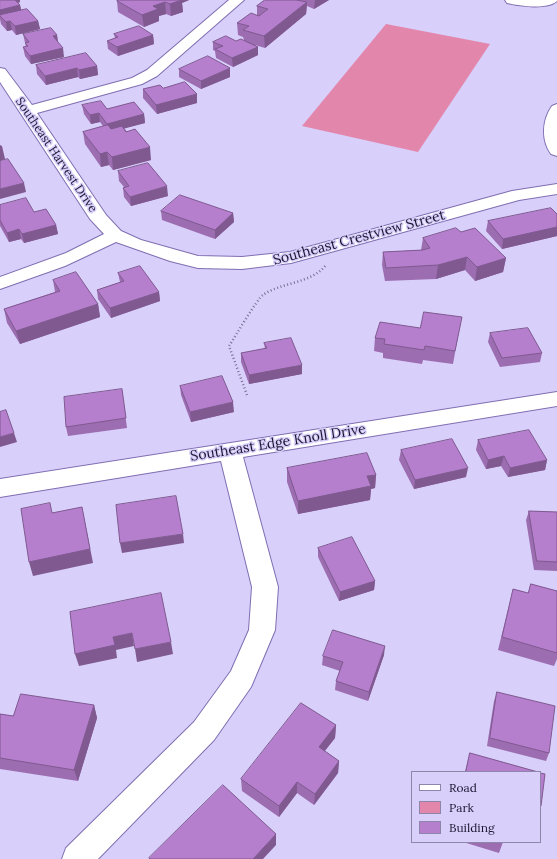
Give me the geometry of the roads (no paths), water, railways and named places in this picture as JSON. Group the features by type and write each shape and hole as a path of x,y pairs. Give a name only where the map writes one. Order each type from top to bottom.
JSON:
{"street":[{"path":"28,110 137,81 152,74 237,0"},
{"path":"512,0 528,3 552,3"},
{"name":"Southeast Harvest Drive","path":"0,72 28,110 99,219 115,235"},
{"path":"557,109 550,136 557,151"},
{"name":"Southeast Crestview Street","path":"115,235 156,252 198,262 242,264 267,262 299,255 518,195 557,189"},
{"path":"0,283 57,264 91,249 115,235"},
{"name":"Southeast Edge Knoll Drive","path":"0,488 230,450 557,399"},
{"path":"77,859 204,731 241,679 262,630 265,587 230,450"}]}
